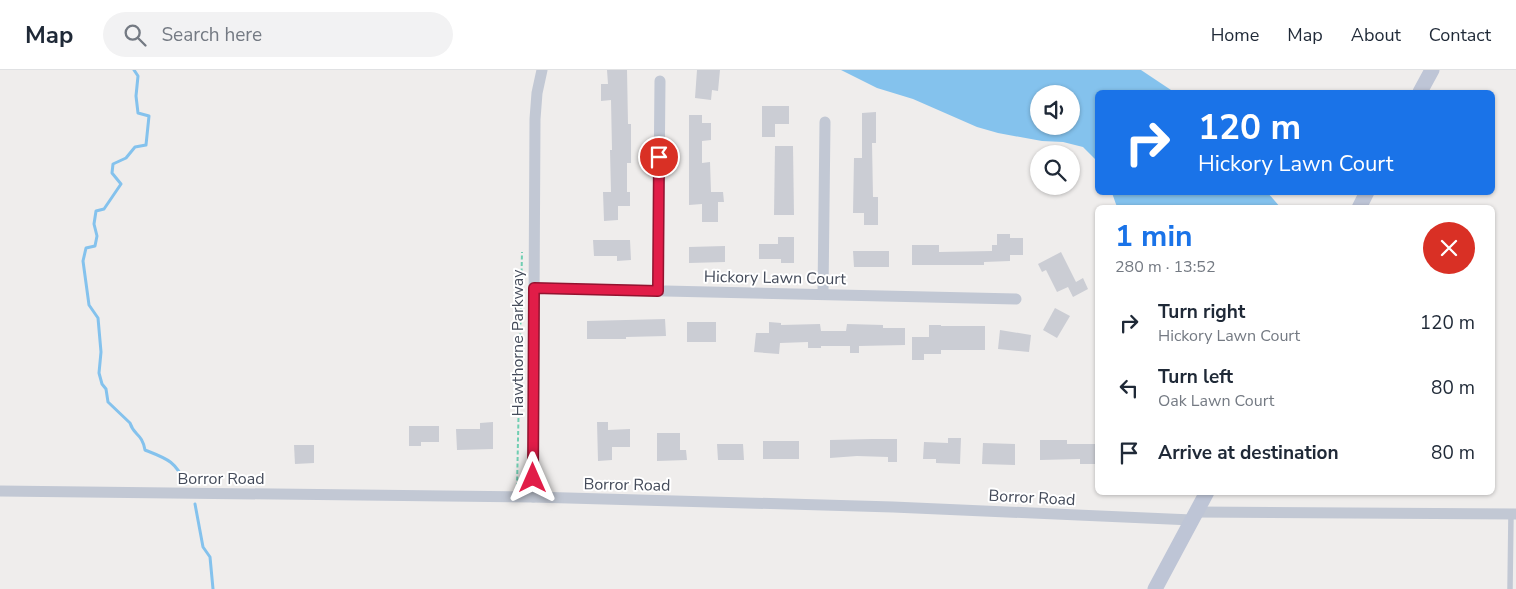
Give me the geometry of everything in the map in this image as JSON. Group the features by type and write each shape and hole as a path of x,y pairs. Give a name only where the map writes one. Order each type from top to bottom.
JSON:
{"main road":[{"path":"1421,90 1432,70"},
{"path":"1155,589 1205,495"}],"street":[{"name":"Hawthorne Parkway","path":"532,498 535,119 542,70"},
{"path":"658,291 660,81"},
{"path":"823,294 825,122"},
{"name":"Hickory Lawn Court","path":"534,288 1016,299"},
{"name":"Borror Road","path":"0,491 516,497 1194,516 1513,514"}],"lane":[{"path":"1510,589 1513,514"}],"path":[{"path":"516,497 522,250"}],"water":[{"path":"841,70 1141,70 1171,90 1095,90 1095,159 1080,145 1042,141 977,127 913,99 877,88"},
{"path":"1113,195 1270,195 1278,205 1116,205"}],"building":[{"path":"607,70 627,70 628,124 631,124 631,163 627,163 627,192 630,192 630,206 618,206 618,220 604,221 603,192 611,192 610,150 612,150 611,100 601,101 601,84 608,84"},
{"path":"697,70 720,70 718,91 712,90 711,100 695,98"},
{"path":"762,106 789,106 789,124 775,124 775,137 762,137"},
{"path":"876,112 876,143 872,143 873,197 878,197 878,225 864,225 864,213 853,213 854,158 862,158 862,113"},
{"path":"689,115 702,115 702,123 711,123 711,140 702,141 702,163 710,162 711,192 723,192 724,202 718,202 718,222 702,222 702,204 689,205"},
{"path":"775,146 793,146 794,215 774,215"},
{"path":"997,234 1010,234 1010,238 1023,238 1023,255 1010,255 1010,261 984,262 984,265 912,265 912,245 939,245 939,252 992,251 992,245 997,245"},
{"path":"778,237 794,237 794,263 781,263 781,259 759,259 759,244 778,244"},
{"path":"593,240 630,240 631,260 617,261 617,256 594,256"},
{"path":"725,246 725,262 689,263 689,247"},
{"path":"853,251 889,251 889,267 854,267"},
{"path":"1061,252 1076,282 1083,278 1088,289 1073,297 1068,287 1057,292 1046,270 1042,272 1038,264"},
{"path":"1055,308 1070,316 1057,338 1043,330"},
{"path":"665,319 666,336 587,339 587,321"},
{"path":"687,322 716,322 716,342 687,342"},
{"path":"769,322 781,323 781,325 820,324 821,331 846,331 847,324 883,325 883,328 905,328 905,345 859,346 859,353 850,353 850,346 808,348 808,342 780,343 779,354 754,352 756,333 769,333"},
{"path":"929,325 985,326 985,350 941,350 941,354 924,354 924,360 912,360 912,337 929,337"},
{"path":"1000,330 1031,335 1029,352 998,349"},
{"path":"493,422 493,449 457,450 456,429 480,429 480,423"},
{"path":"597,422 608,422 608,430 630,429 630,447 612,447 612,460 598,461"},
{"path":"409,426 439,426 439,442 421,442 421,446 409,446"},
{"path":"657,433 680,433 680,450 686,450 687,460 657,461"},
{"path":"948,438 961,438 960,464 936,463 936,459 923,459 924,442 948,443"},
{"path":"897,439 897,462 888,462 888,457 857,456 830,458 830,440"},
{"path":"1040,440 1067,440 1067,444 1095,444 1095,464 1080,464 1080,459 1040,460"},
{"path":"763,441 799,441 799,459 763,459"},
{"path":"983,443 1015,444 1015,465 982,464"},
{"path":"717,444 743,444 744,460 718,460"},
{"path":"294,445 314,445 314,463 295,464"}],"waterway":[{"path":"134,70 138,76 136,96 138,113 149,116 146,145 135,147 126,158 113,164 112,173 121,184 104,209 96,211 94,224 97,236 95,246 86,248 83,261 89,305 98,318 101,352 99,373 102,384 106,389 108,402 130,423 142,440 145,450 170,462 178,470 186,484"},
{"path":"195,504 203,547 210,557 213,589"}],"route":[{"path":"533,478 534,288 658,291 659,157"}]}
